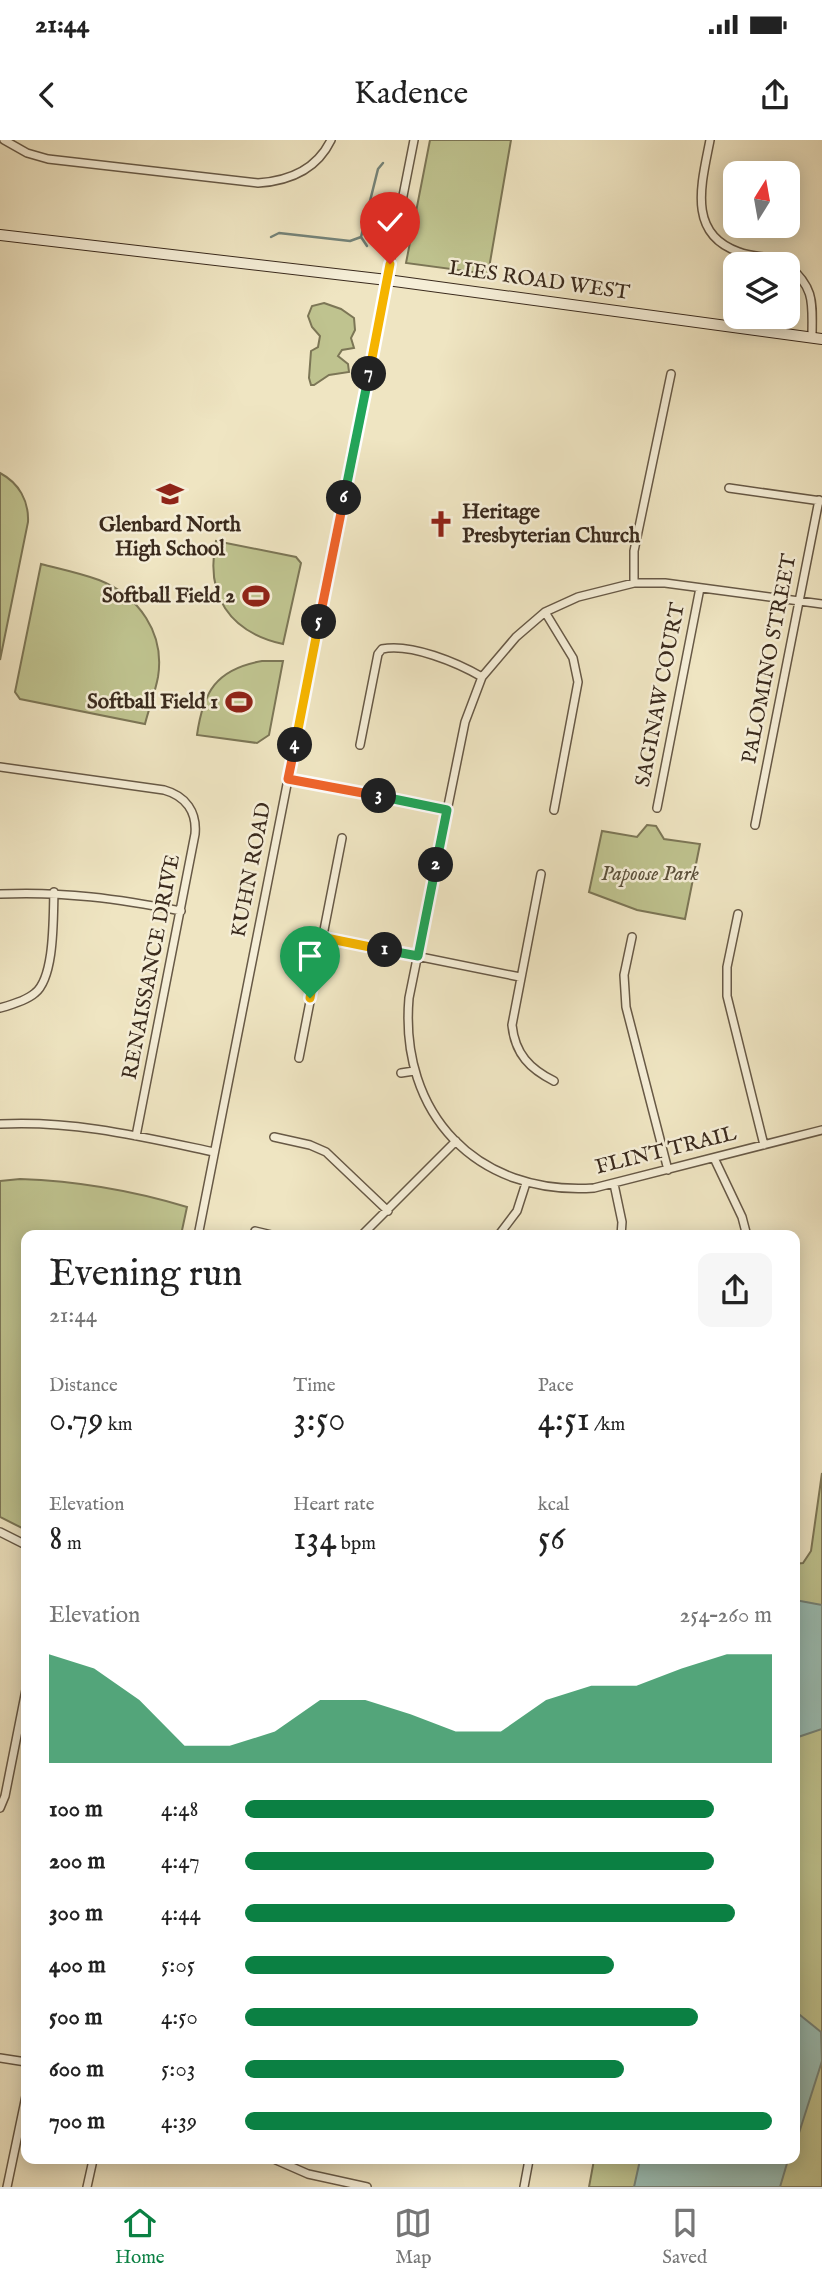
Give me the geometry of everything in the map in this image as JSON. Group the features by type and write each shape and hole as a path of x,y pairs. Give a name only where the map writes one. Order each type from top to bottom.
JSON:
{"street":[{"path":"4,140 27,153 48,159 258,183 281,180 314,164 331,140"},
{"name":"KUHN ROAD","path":"199,1230 414,140"},
{"path":"710,140 700,193 705,226 723,244 740,252"},
{"name":"LIES ROAD WEST","path":"0,236 387,280 817,338"},
{"path":"800,277 806,282 814,310 817,338"},
{"path":"634,583 634,551 671,374"},
{"path":"729,488 820,501"},
{"name":"PALOMINO STREET","path":"755,825 820,501"},
{"name":"FLINT TRAIL","path":"822,604 665,583 634,583 595,591 545,612 516,637 482,677 465,722 410,998 408,1026 414,1071 429,1105 456,1141 485,1164 526,1183 572,1189 614,1184 822,1130"},
{"name":"SAGINAW COURT","path":"657,808 700,588"},
{"path":"545,612 570,653 578,682 554,810"},
{"path":"360,745 381,646 449,659 482,677"},
{"name":"RENAISSANCE DRIVE","path":"0,767 164,790 177,795 190,805 196,829 136,1136"},
{"path":"288,779 447,810"},
{"path":"299,1058 342,838"},
{"path":"541,874 513,1012 514,1040 530,1066 554,1081"},
{"path":"0,1008 36,993 46,973 51,956 54,892"},
{"path":"0,894 54,892 91,895 181,911"},
{"path":"738,914 727,967 727,996 764,1145"},
{"path":"321,937 520,976"},
{"path":"632,937 624,975 626,1007 668,1170"},
{"path":"401,1073 414,1071"},
{"path":"0,1124 56,1123 214,1152"},
{"path":"274,1137 310,1145 326,1152 388,1211"},
{"path":"367,1230 456,1141"},
{"path":"714,1158 745,1230"},
{"path":"502,1230 517,1210 526,1183"},
{"path":"614,1184 621,1230"},
{"path":"0,1532 21,1542"},
{"path":"0,1808 5,1796 21,1715"},
{"path":"0,2058 21,2061"},
{"path":"7,2187 21,2120"},
{"path":"87,2187 92,2164"},
{"path":"285,2164 308,2174 368,2187"},
{"path":"524,2187 528,2164"}],"green space":[{"path":"430,140 511,140 488,274 406,263"},
{"path":"324,303 341,309 354,318 355,330 351,338 354,348 342,350 338,356 348,364 349,372 329,375 311,385 311,351 318,347 320,336 312,327 308,316 312,306"},
{"path":"0,473 22,493 28,522 0,660"},
{"name":"Softball Field 2","path":"216,541 296,557 301,563 283,644 248,630 225,608 214,578"},
{"path":"41,564 99,580 113,587 137,606 146,618 153,631 159,661 157,683 145,724 20,699 15,692"},
{"name":"Softball Field 1","path":"262,661 283,661 269,735 257,743 197,735 203,706 215,685 233,670"},
{"name":"Papoose Park","path":"647,825 656,826 664,839 700,844 685,919 637,910 589,892 602,831 637,837"},
{"path":"20,1179 104,1187 187,1207 182,1230 21,1230 21,1528 0,1517 0,1181"},
{"path":"822,1473 822,2187 589,2187 593,2164 800,2164 800,1563 811,1551"}],"water":[{"path":"800,1601 822,1605 822,1729 800,1736"},
{"path":"800,2015 821,2032 822,2061 800,2130"},
{"path":"639,2164 787,2164 780,2187 634,2187"}],"waterway":[{"path":"361,237 378,169 383,163"},
{"path":"271,237 279,233 350,241 361,237"},
{"path":"361,237 367,246"}],"place":[{"name":"Glenbard North High School","path":"170,494"},
{"name":"Heritage Presbyterian Church","path":"441,524"},
{"name":"Softball Field 2","path":"256,596"},
{"name":"Softball Field 1","path":"239,702"}],"route":[{"path":"310,998 321,937 418,956 447,810 288,779 390,264"}]}
